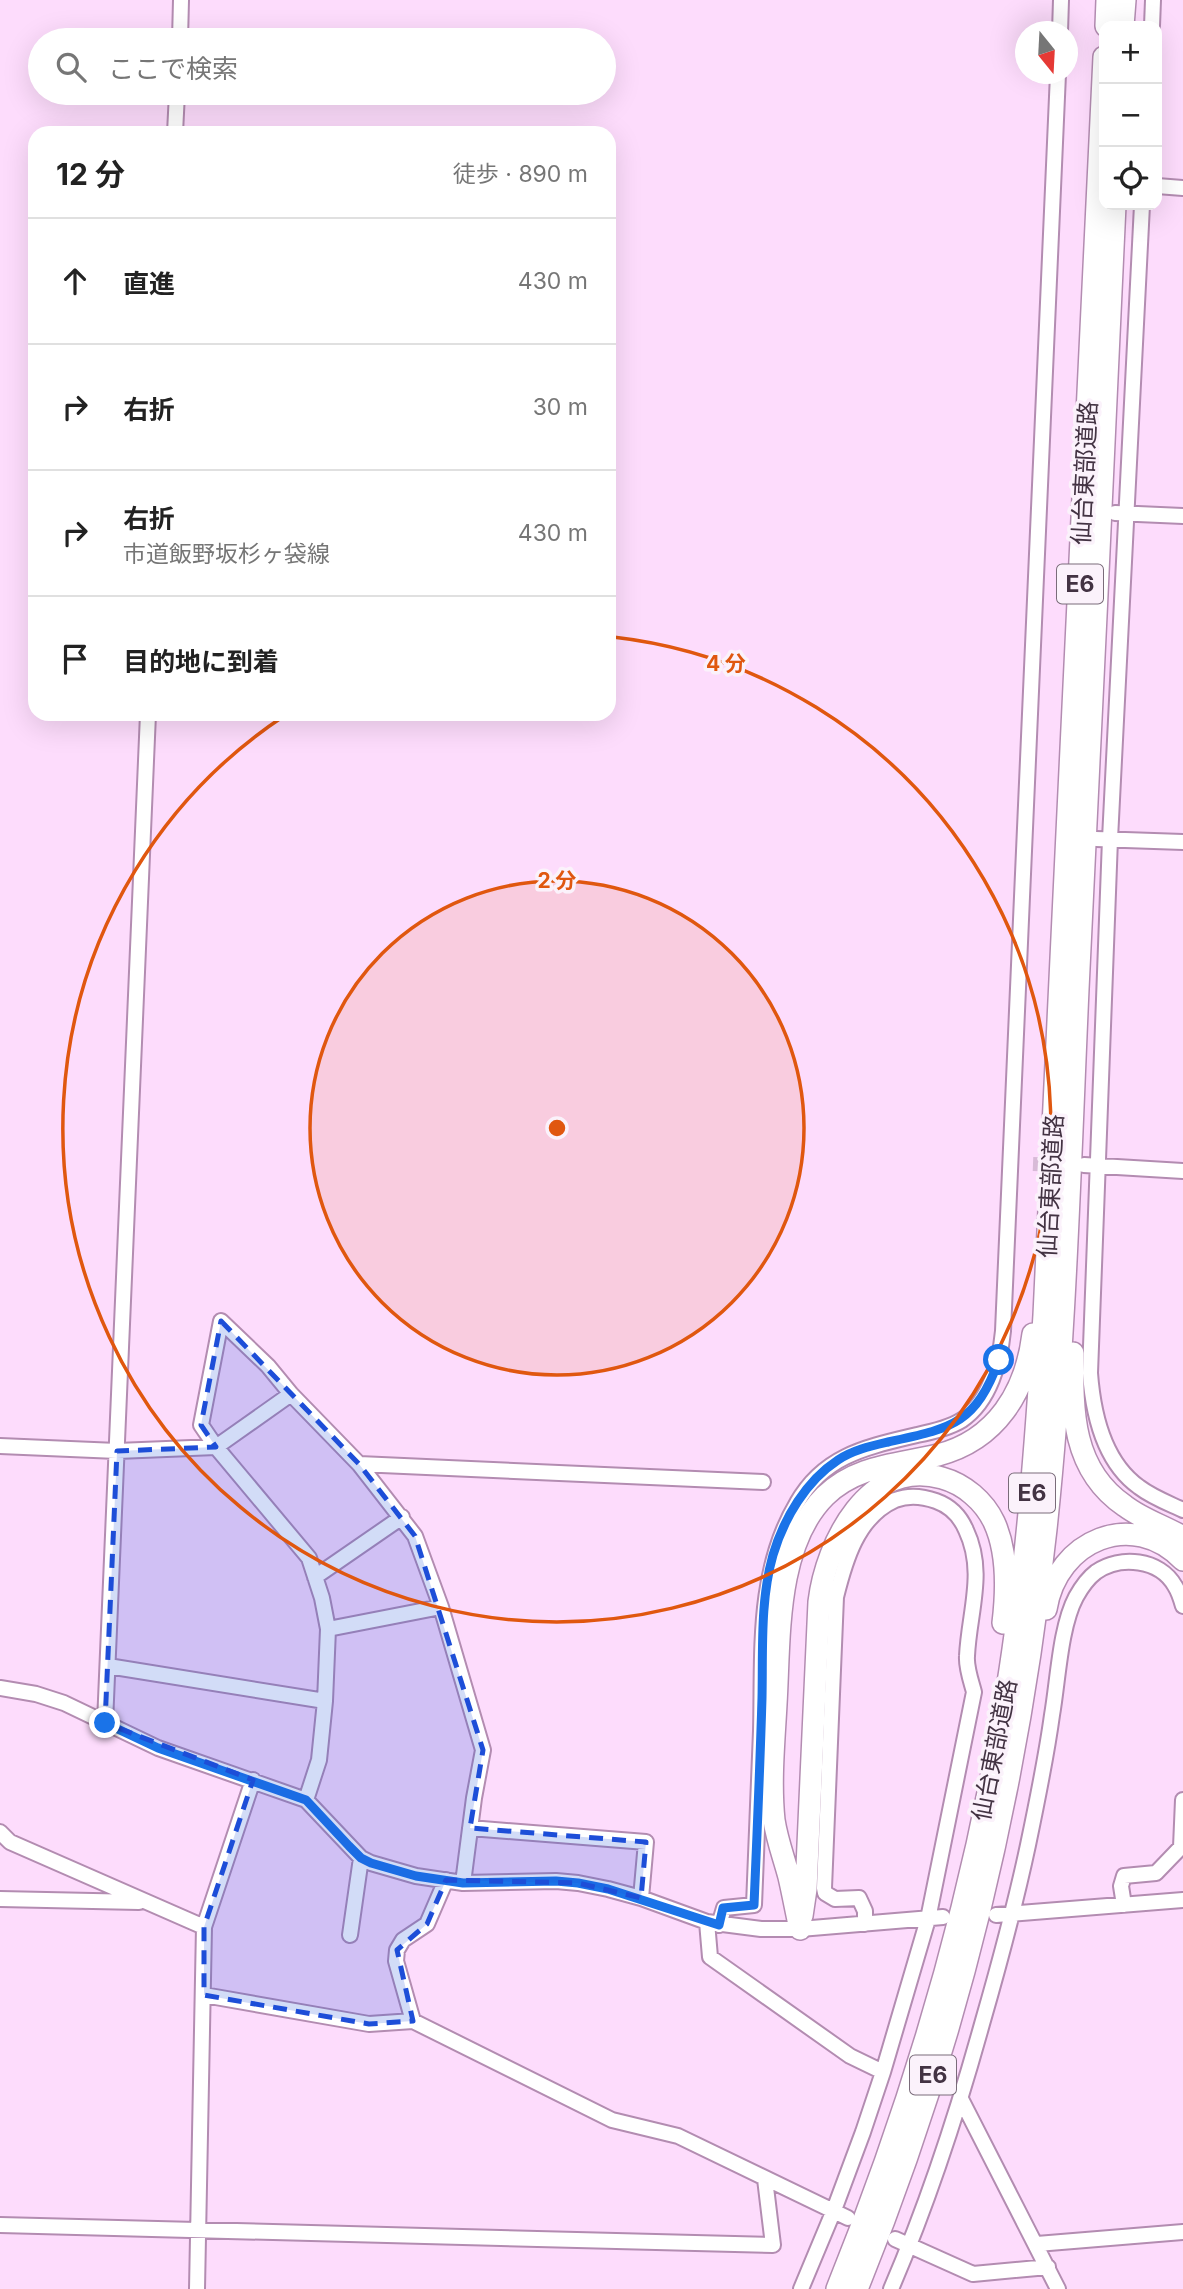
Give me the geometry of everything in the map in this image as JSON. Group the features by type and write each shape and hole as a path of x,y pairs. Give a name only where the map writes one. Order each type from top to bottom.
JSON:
{"highway":[{"path":"1106,21 1107,0"},
{"path":"1123,21 1125,0"},
{"name":"仙台東部道路","path":"856,2289 907,2157 931,2082 957,1994 992,1856 1024,1689 1046,1531 1057,1398 1064,1110 1103,84"},
{"name":"仙台東部道路","path":"837,2289 915,2074 971,1871 1007,1689 1028,1531 1064,1110 1115,210"},
{"path":"1064,1110 1074,1294 1072,1391 1082,1453 1095,1479 1113,1498 1128,1509 1183,1537"},
{"path":"800,1929 778,1841 773,1808 780,1613 790,1561 814,1511 835,1488 862,1472 890,1463 938,1455 971,1443 985,1433 1008,1406 1018,1387 1031,1345 1064,1110"},
{"path":"800,1929 806,1889 821,1589 829,1561 858,1507 887,1482 910,1476 936,1476 971,1493 994,1522 1002,1549 1004,1614 971,1871"},
{"path":"992,1856 1017,1775 1046,1603 1057,1574 1067,1560 1091,1542 1106,1536 1123,1534 1155,1539 1183,1560"}],"street":[{"path":"180,28 181,0"},
{"path":"1060,21 1061,0"},
{"path":"1152,21 1153,0"},
{"path":"883,2072 850,2056 710,1957 713,1923 723,1908 754,1905 764,1616 774,1554 797,1503 825,1469 841,1458 870,1446 937,1430 962,1420 981,1400 999,1360 1003,1331 1058,84"},
{"path":"175,126 176,105"},
{"path":"1162,186 1183,188"},
{"path":"1142,210 1103,839 1091,1166 1090,1373 1096,1414 1111,1456 1122,1472 1149,1493 1183,1510"},
{"path":"1121,513 1183,516"},
{"path":"105,1723 148,721"},
{"path":"1103,839 1183,842"},
{"path":"1091,1166 1183,1171"},
{"path":"306,1800 319,1760 328,1629 309,1558 216,1447 201,1425 221,1321 268,1366 290,1394 359,1464 415,1536 441,1607 483,1750 463,1883"},
{"path":"0,1446 117,1451 216,1447 290,1394"},
{"path":"359,1464 763,1482"},
{"path":"801,2289 834,2210 883,2072 928,1919 974,1692 967,1659 977,1580 975,1552 963,1523 954,1511 941,1503 917,1496 895,1500 879,1509 868,1521 854,1541 836,1597 824,1888 825,1893 835,1899 859,1898 865,1911 865,1924"},
{"path":"315,1577 402,1517"},
{"path":"891,2289 910,2245 961,2099 1014,1913 1046,1758 1065,1630 1076,1597 1095,1573 1115,1563 1144,1563 1166,1575 1174,1584 1183,1606"},
{"path":"328,1629 441,1607"},
{"path":"108,1666 325,1700"},
{"path":"0,1688 36,1694 64,1703 158,1748 306,1800 361,1858 416,1876 463,1883 556,1881 608,1889 713,1923 761,1929 800,1929 943,1917"},
{"path":"197,2289 204,1927 253,1780"},
{"path":"1124,1905 1121,1886 1124,1876 1156,1873 1181,1847 1183,1800"},
{"path":"470,1828 646,1842 641,1898"},
{"path":"0,1832 10,1842 204,1927"},
{"path":"350,1935 361,1858"},
{"path":"413,2021 396,1961 397,1950 403,1940 427,1924 446,1880"},
{"path":"0,1899 147,1902"},
{"path":"996,1915 1183,1900"},
{"path":"204,1995 369,2024 413,2021 612,2120 678,2136 848,2218"},
{"path":"961,2099 1058,2289"},
{"path":"0,2225 772,2245 765,2179"},
{"path":"1037,2244 1183,2232"},
{"path":"895,2239 973,2274 1048,2267"}],"highlighted area":[{"path":"221,1321 359,1464 415,1536 483,1750 470,1828 646,1842 641,1898 578,1883 446,1880 427,1924 397,1950 413,2021 369,2024 204,1995 204,1927 253,1780 105,1723 117,1451 216,1447 201,1425"}],"tunnel":[{"path":"1033,1164 1060,1165"}],"route":[{"path":"105,1723 158,1748 306,1800 361,1858 371,1863 416,1876 463,1883 578,1883 641,1898 719,1925 723,1908 754,1905 764,1616 767,1584 774,1554 785,1526 808,1487 825,1469 841,1458 870,1446 937,1430 962,1420 981,1400 999,1360"}]}
